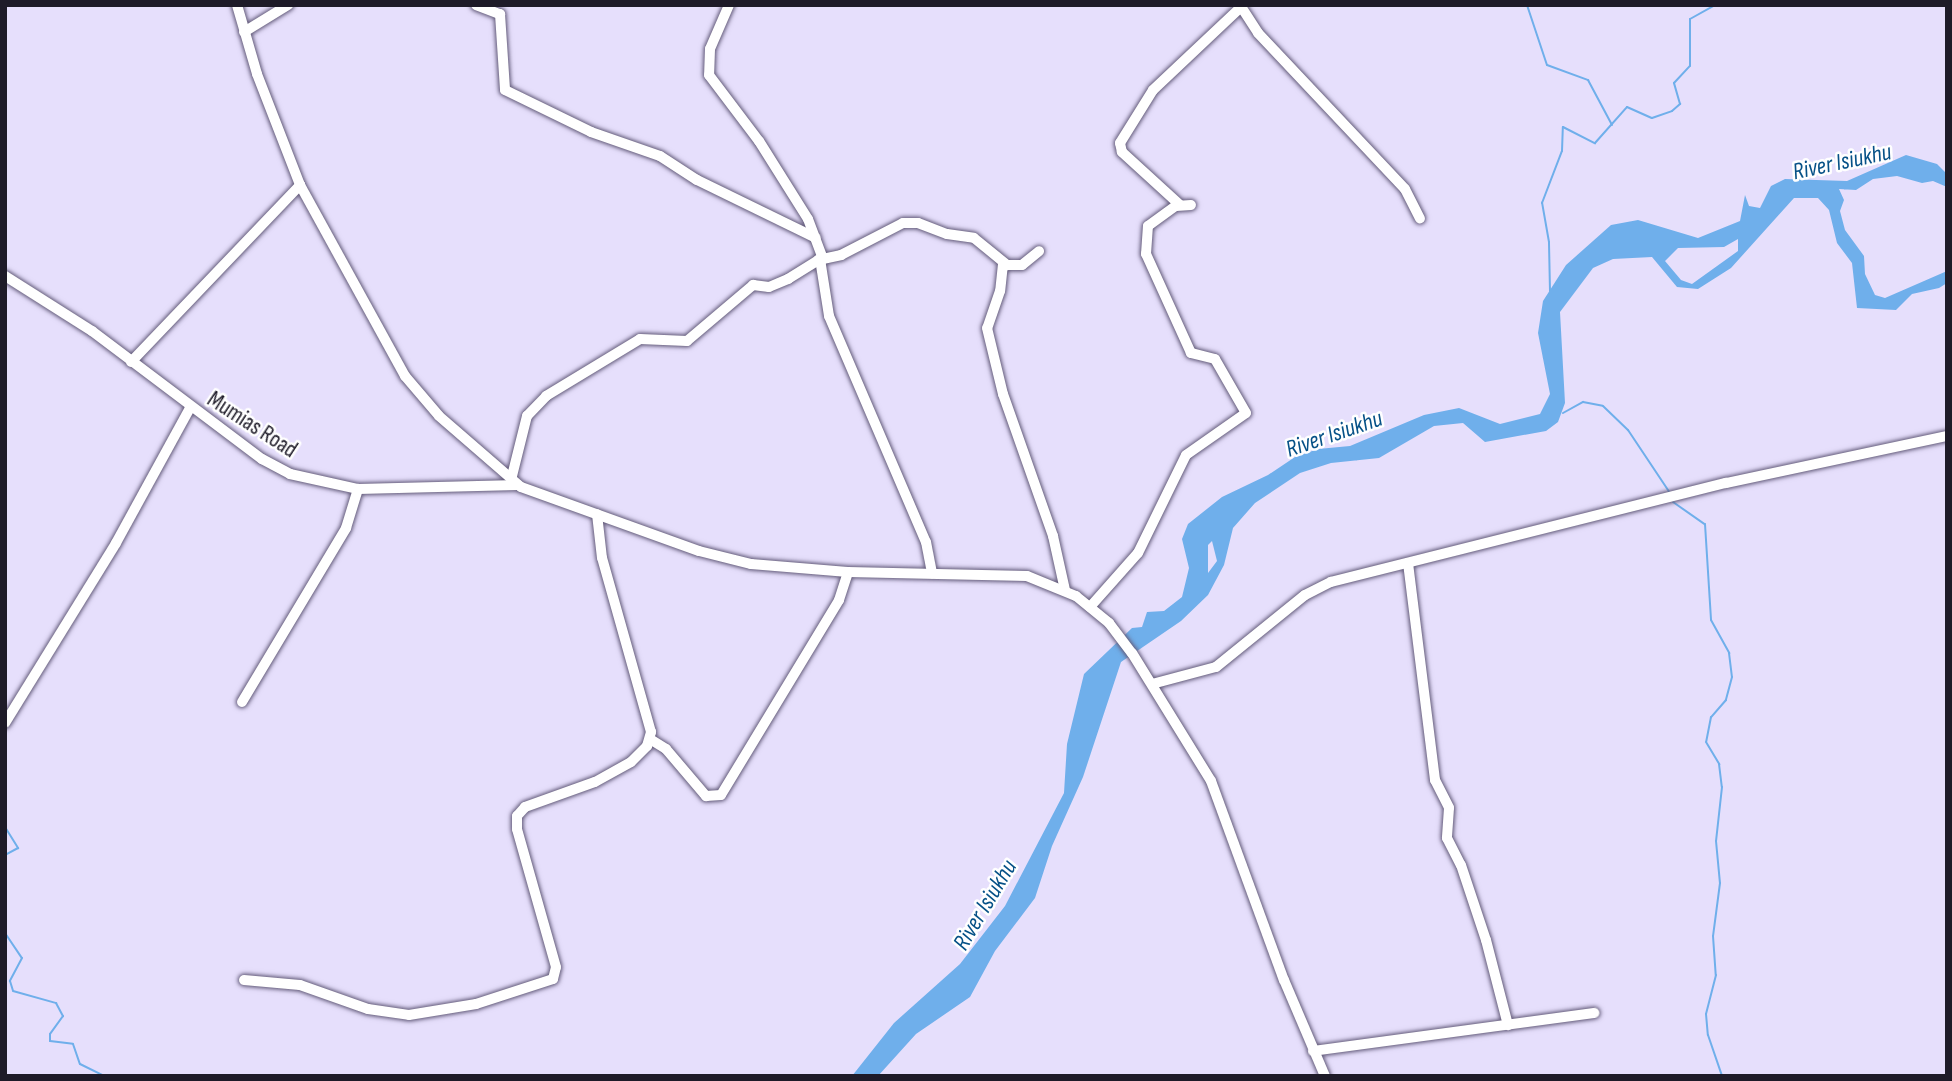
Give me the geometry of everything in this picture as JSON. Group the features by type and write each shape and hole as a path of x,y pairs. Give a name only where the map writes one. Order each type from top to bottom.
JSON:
{"street":[{"path":"237,5 244,32 300,185 411,384 439,416 515,481 597,514 730,560 848,572 1018,575 1065,590 1090,607 1122,637 1211,781 1313,1051 1325,1076"},
{"path":"244,32 288,5"},
{"path":"476,5 500,14 505,90 591,132 660,156 708,186 816,238"},
{"path":"729,5 710,49 709,75 759,141 816,238 822,259 829,316 926,542 932,573"},
{"path":"1090,607 1138,554 1186,455 1246,413 1215,359 1191,353 1146,254 1148,226 1186,205 1122,152 1120,143 1153,90 1240,7 1405,189 1420,218"},
{"path":"131,362 300,185"},
{"path":"515,481 527,416 546,396 640,339 687,341 752,286 769,287 822,259 913,222 980,240 1003,264 1022,265 1040,251"},
{"path":"1003,264 1000,291 988,328 1003,394 1053,536 1065,590"},
{"name":"Mumias Road","path":"5,276 131,362 190,408 290,474 358,489 515,481"},
{"path":"5,723 116,543 190,408"},
{"path":"1152,684 1216,667 1315,589 1726,483 1947,436"},
{"path":"242,702 349,523 358,489"},
{"path":"244,979 300,985 368,1009 408,1015 476,1004 548,983 556,967 517,829 517,816 525,807 608,776 637,758 650,739 649,718 602,558 597,514"},
{"path":"1408,564 1435,780 1449,808 1447,838 1461,865 1486,940 1508,1025"},
{"path":"650,739 666,749 706,796 718,797 793,681 845,589 848,572"},
{"path":"1313,1051 1594,1013"}],"water":[{"path":"1906,155 1937,164 1947,174 1947,187 1933,181 1922,183 1897,176 1873,179 1856,190 1839,189 1844,200 1840,211 1845,230 1864,256 1865,274 1875,295 1885,298 1947,271 1947,283 1939,288 1912,294 1896,310 1857,308 1852,263 1837,243 1829,210 1818,198 1794,198 1731,268 1698,289 1677,287 1652,257 1613,259 1593,268 1560,312 1565,403 1558,422 1546,431 1485,442 1463,423 1434,426 1379,458 1331,463 1300,473 1255,503 1233,528 1224,565 1208,595 1181,621 1121,662 1083,777 1052,846 1035,898 995,951 970,997 916,1034 878,1076 852,1076 894,1023 960,964 1005,906 1064,793 1067,744 1084,674 1132,628 1142,627 1147,612 1164,611 1182,597 1189,568 1182,539 1188,524 1222,497 1268,475 1295,457 1318,449 1350,446 1424,415 1459,408 1500,424 1540,414 1550,394 1538,333 1543,301 1566,265 1611,225 1638,220 1698,238 1740,221 1745,195 1749,206 1760,208 1771,186 1785,179 1847,181","holes":["1738,239 1738,251 1692,284 1681,280 1665,261 1678,248 1724,247","1212,541 1217,561 1208,573 1208,545"]}],"waterway":[{"path":"1527,5 1547,65 1588,80 1612,125"},
{"path":"1550,291 1549,242 1542,203 1562,151 1563,127 1595,143 1627,107 1652,118 1672,111 1680,104 1674,83 1690,66 1690,19 1715,5"},
{"path":"1563,413 1583,402 1603,406 1628,430 1670,493"},
{"path":"1673,502 1705,524 1711,620 1729,653 1732,677 1726,700 1711,717 1706,742 1719,764 1722,787 1716,841 1720,883 1713,936 1716,975 1706,1014 1708,1035 1722,1076"},
{"path":"5,827 18,848 5,855"},
{"path":"5,933 22,958 10,981 13,991 56,1003 63,1016 50,1034 50,1041 73,1044 80,1064 105,1076"}],"water label":[{"name":"River Isiukhu","path":"1842,162"},
{"name":"River Isiukhu","path":"1334,434"},
{"name":"River Isiukhu","path":"985,905"}]}
